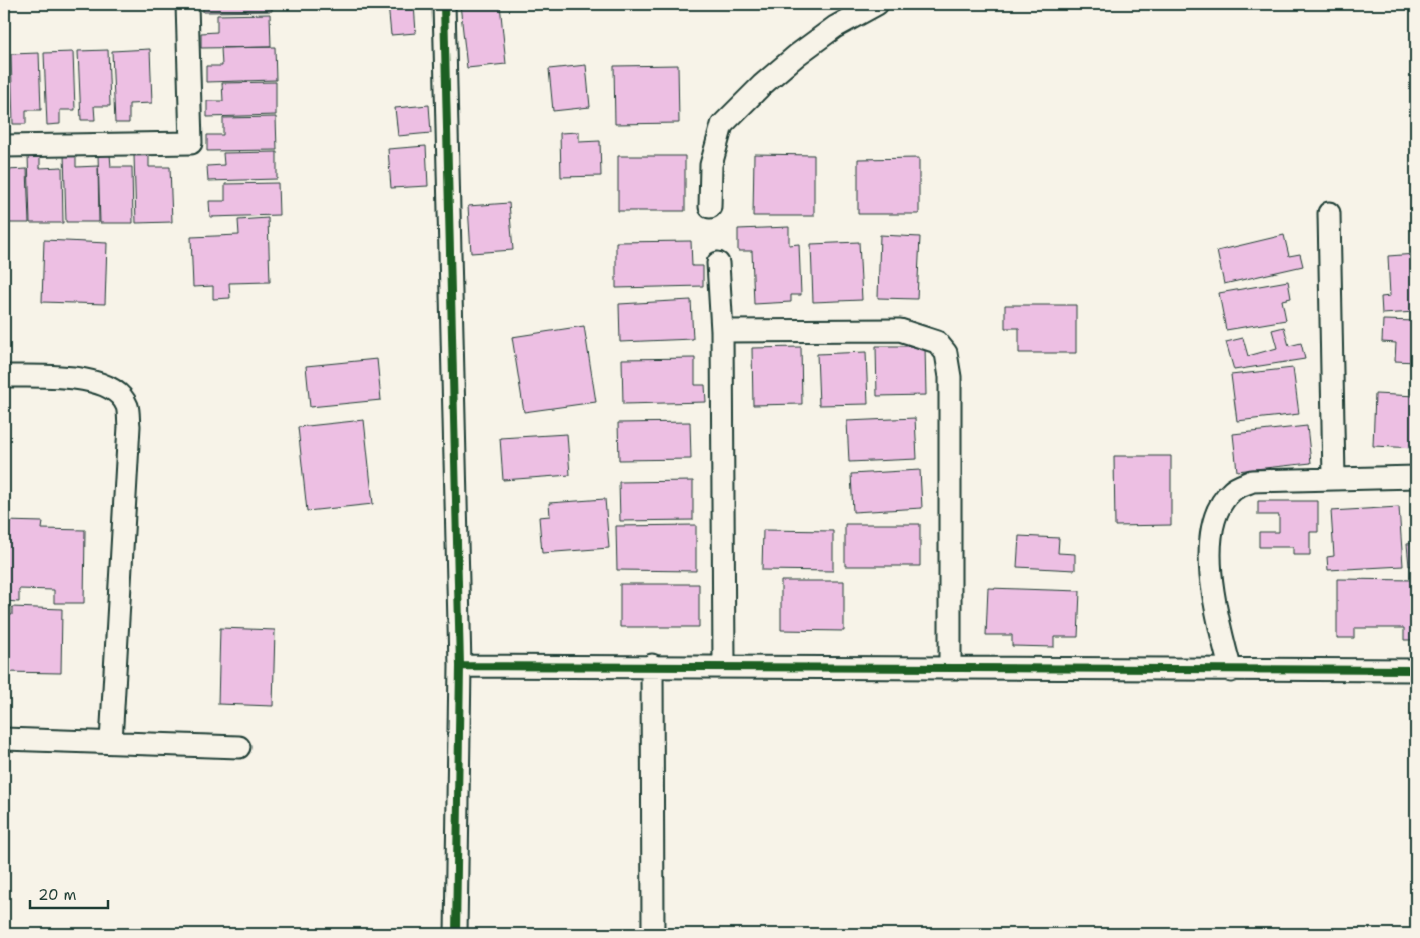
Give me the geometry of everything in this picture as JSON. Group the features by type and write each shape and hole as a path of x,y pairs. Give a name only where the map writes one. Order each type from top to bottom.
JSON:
{"street":[{"path":"4,146 191,143 187,4"},
{"path":"444,4 460,666 456,934"},
{"path":"710,208 711,165 722,125 762,85 797,56 835,27 877,4"},
{"path":"1328,213 1334,478"},
{"path":"718,263 722,331 724,665"},
{"path":"722,331 900,330 937,342 946,353 950,378 950,668"},
{"path":"4,376 80,379 101,384 119,394 128,407 129,426 111,742"},
{"path":"1231,671 1219,624 1210,562 1213,529 1220,504 1232,490 1252,482 1416,477"},
{"path":"460,666 724,665 1231,671 1416,670"},
{"path":"652,666 653,934"},
{"path":"4,739 239,747"}],"building":[{"path":"203,4 272,4 272,11 203,12"},
{"path":"388,4 414,4 416,33 391,35"},
{"path":"460,4 500,4 506,64 467,68"},
{"path":"270,14 271,47 201,48 201,33 217,32 217,15"},
{"path":"275,47 276,80 206,82 206,66 222,66 221,48"},
{"path":"150,49 152,103 129,104 129,123 115,123 112,51"},
{"path":"108,50 110,106 94,106 95,120 81,120 78,51"},
{"path":"73,52 75,110 60,110 60,124 47,125 44,53"},
{"path":"39,53 41,110 26,110 26,124 13,124 11,54"},
{"path":"586,65 590,107 553,111 549,69"},
{"path":"678,65 679,123 615,124 614,66"},
{"path":"276,82 276,115 207,117 207,101 223,101 222,83"},
{"path":"429,105 431,133 398,136 395,108"},
{"path":"276,117 277,150 207,151 207,135 223,135 223,118"},
{"path":"579,132 579,142 600,141 601,176 561,177 560,133"},
{"path":"426,146 428,186 391,188 388,149"},
{"path":"277,152 277,179 208,181 207,166 224,165 223,153"},
{"path":"76,153 76,167 98,166 99,222 66,222 64,154"},
{"path":"110,154 111,167 132,167 133,223 100,223 98,155"},
{"path":"149,154 149,167 170,167 172,222 136,223 134,155"},
{"path":"754,154 814,155 814,216 753,216"},
{"path":"28,155 40,155 40,168 62,167 63,223 30,223"},
{"path":"618,156 685,156 685,211 618,211"},
{"path":"4,157 6,157 6,170 27,169 29,223 4,223"},
{"path":"919,158 919,214 858,214 858,159"},
{"path":"278,183 279,215 210,217 209,201 225,201 225,184"},
{"path":"509,203 513,250 471,253 468,206"},
{"path":"268,218 270,282 229,283 230,298 213,299 213,286 193,287 191,237 239,235 238,220"},
{"path":"789,227 789,245 799,244 801,295 791,295 791,302 754,304 752,251 738,251 738,229"},
{"path":"880,235 920,237 917,299 878,298"},
{"path":"1284,235 1289,256 1300,254 1303,266 1224,284 1217,251"},
{"path":"44,240 107,243 105,304 42,302"},
{"path":"691,241 692,266 703,266 703,286 616,288 616,242"},
{"path":"859,242 862,300 813,302 811,244"},
{"path":"1416,254 1416,312 1382,314 1381,297 1390,296 1388,256"},
{"path":"1288,281 1291,298 1282,300 1286,320 1226,330 1219,293"},
{"path":"691,300 693,339 620,342 619,304"},
{"path":"1005,305 1076,305 1076,353 1019,353 1019,328 1005,328"},
{"path":"1383,320 1416,321 1416,362 1395,361 1396,343 1382,342"},
{"path":"584,326 596,402 524,412 512,337"},
{"path":"1284,327 1289,346 1301,343 1305,359 1234,370 1226,342 1243,338 1248,356 1277,348 1272,330"},
{"path":"876,346 925,346 926,395 877,396"},
{"path":"801,347 802,404 753,405 752,348"},
{"path":"866,352 868,404 819,405 817,354"},
{"path":"695,358 695,385 705,385 706,402 623,404 622,359"},
{"path":"377,359 381,400 310,407 306,366"},
{"path":"1293,368 1299,414 1237,421 1231,375"},
{"path":"1375,394 1416,396 1416,448 1373,446"},
{"path":"915,418 917,459 849,462 847,421"},
{"path":"364,420 373,504 307,511 298,427"},
{"path":"690,422 691,459 619,460 618,423"},
{"path":"1307,426 1311,463 1237,471 1233,434"},
{"path":"567,434 570,475 503,480 500,438"},
{"path":"1114,456 1171,456 1171,525 1115,526"},
{"path":"920,470 922,508 853,512 851,474"},
{"path":"693,481 693,520 620,521 619,482"},
{"path":"605,499 609,548 542,553 539,517 550,516 549,503"},
{"path":"1258,501 1318,501 1318,532 1310,532 1310,555 1293,555 1293,547 1259,547 1259,532 1279,532 1279,515 1258,515"},
{"path":"1399,507 1403,566 1328,570 1327,557 1334,556 1331,511"},
{"path":"4,521 43,522 42,529 85,530 84,603 54,603 54,590 19,589 19,602 4,601"},
{"path":"845,524 920,524 920,566 845,566"},
{"path":"696,525 696,571 617,570 616,526"},
{"path":"763,530 833,531 833,571 762,570"},
{"path":"1019,536 1059,538 1058,553 1075,554 1075,570 1017,567"},
{"path":"1416,543 1416,565 1409,566 1407,544"},
{"path":"1337,579 1416,580 1416,640 1404,640 1404,628 1354,628 1354,638 1337,638"},
{"path":"781,581 844,581 844,631 781,630"},
{"path":"620,584 699,584 699,627 620,627"},
{"path":"988,588 1080,591 1078,637 1054,637 1054,647 1012,646 1012,635 986,635"},
{"path":"12,607 62,609 61,673 4,672 4,614 12,615"},
{"path":"220,628 275,630 273,706 218,704"}],"cycle path":[{"path":"444,4 460,666 456,934"},
{"path":"460,666 1416,670"}]}
